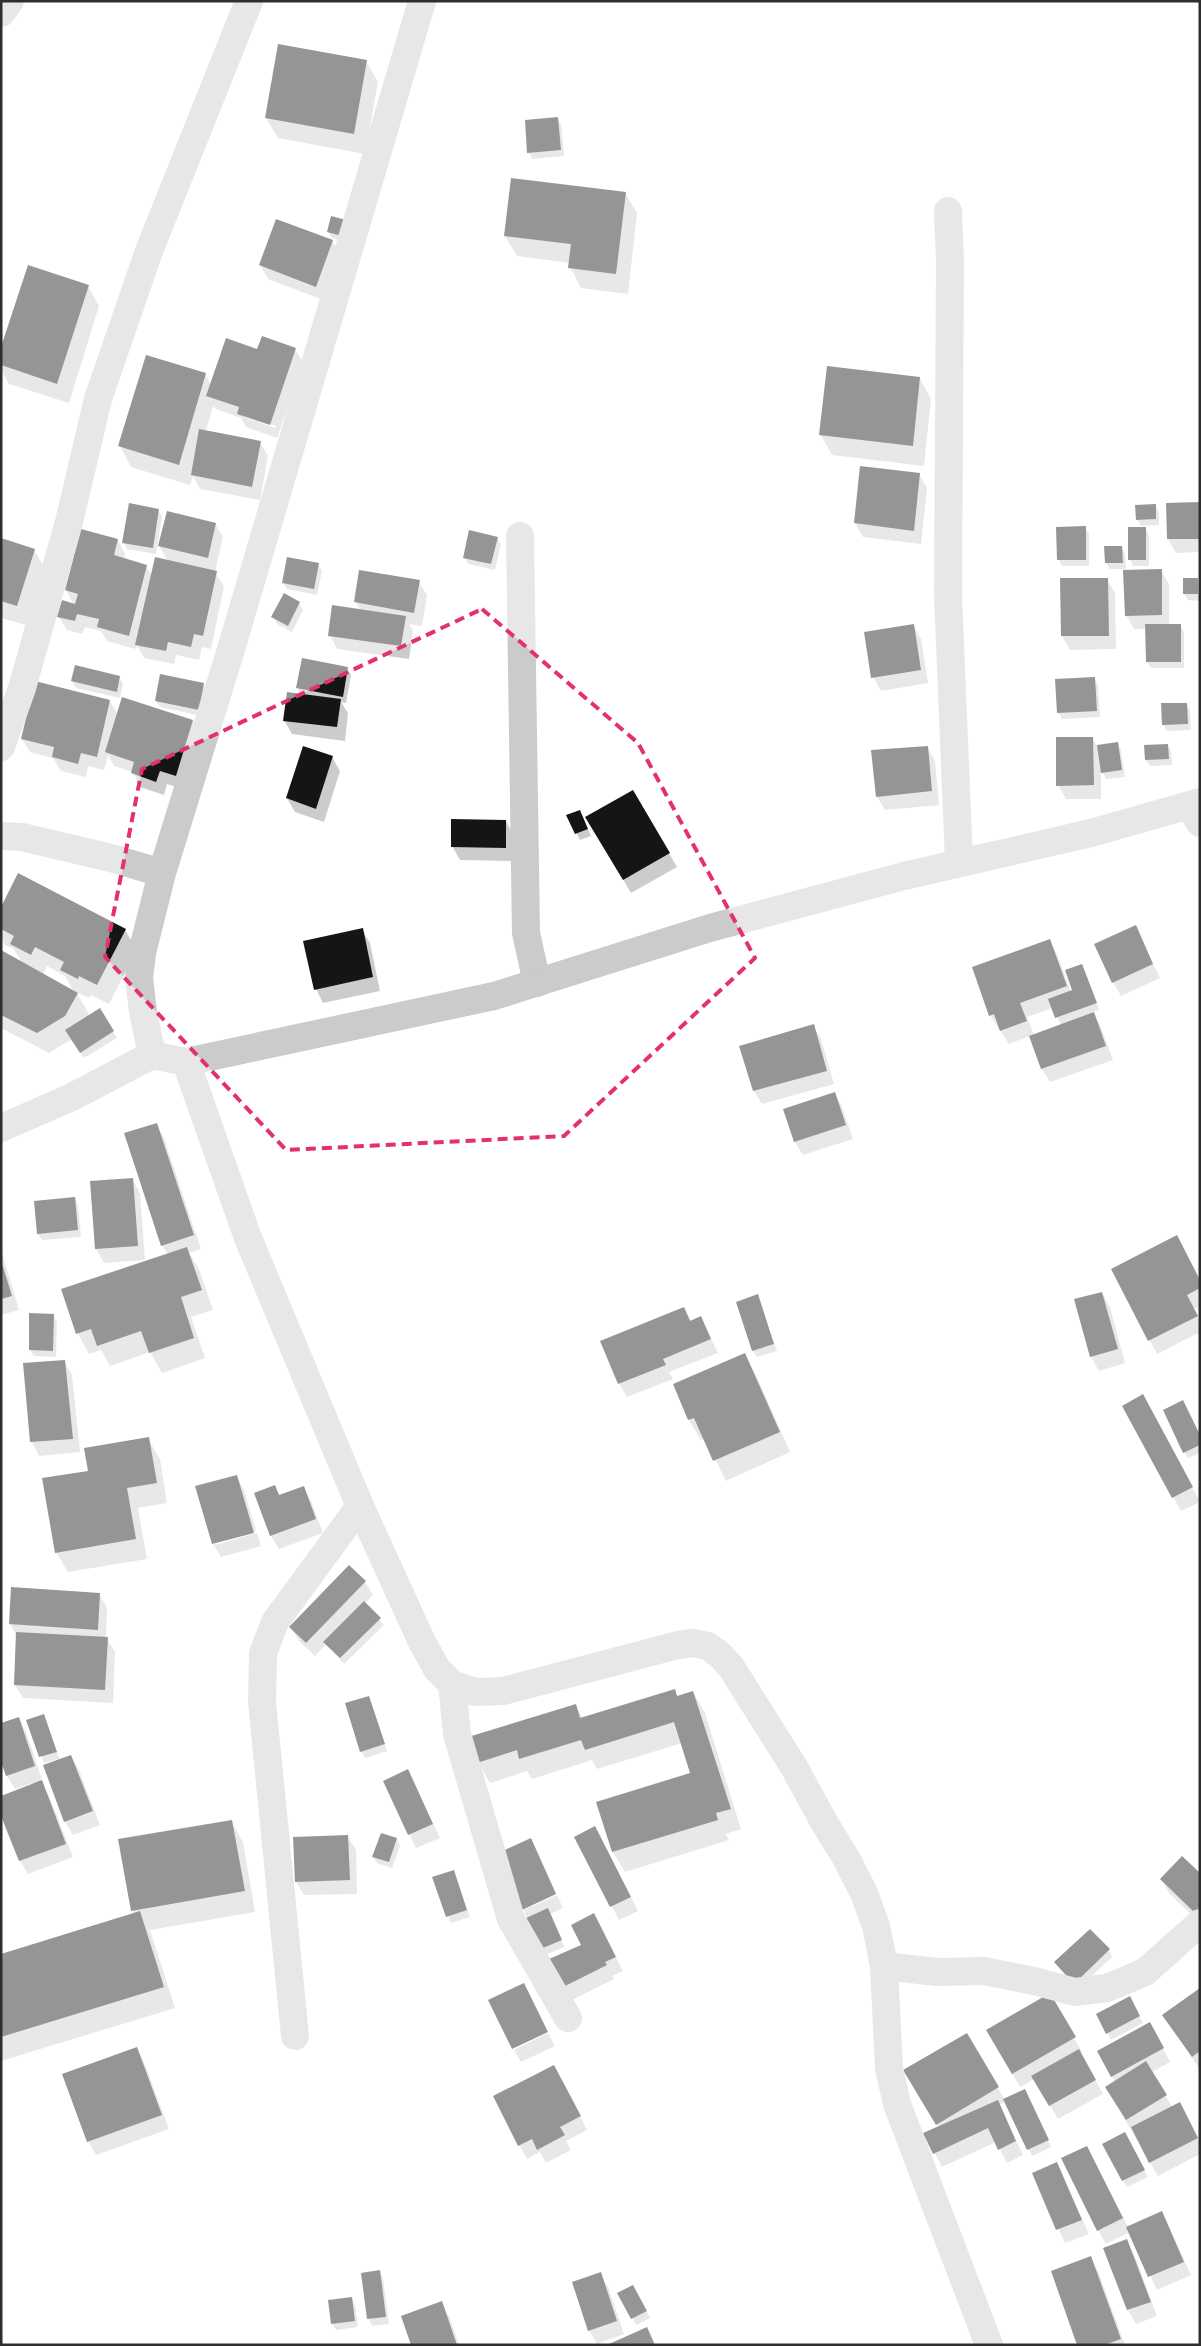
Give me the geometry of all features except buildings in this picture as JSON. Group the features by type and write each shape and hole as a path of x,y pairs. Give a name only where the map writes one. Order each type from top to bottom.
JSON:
{"street":[{"path":"1,13 10,1"},
{"path":"1,747 22,688 69,522 98,399 149,251 249,1"},
{"path":"152,1056 143,1012 139,978 142,953 162,873 232,646 422,1"},
{"path":"948,211 950,262 948,595 959,862"},
{"path":"520,536 526,933 537,983"},
{"path":"1,1128 72,1097 152,1056 186,1062 494,996 710,928 959,862 1196,811"},
{"path":"1,836 22,837 62,848 111,858 162,873"},
{"path":"186,1062 248,1238 360,1506 422,1642 437,1669 452,1684 475,1692 503,1690 678,1645 693,1643 708,1646 731,1668 781,1744 824,1824 846,1858 876,1926 884,1966 889,2068 897,2104 989,2345"},
{"path":"295,2036 262,1702 263,1653 275,1622 360,1506"},
{"path":"452,1684 457,1734 511,1919 568,2018"},
{"path":"884,1966 937,1972 984,1971 1034,1980 1075,1992 1107,1988 1145,1972 1200,1922"}],"highlighted area":[{"path":"482,609 638,743 755,958 564,1136 286,1150 105,957 142,769"}]}
